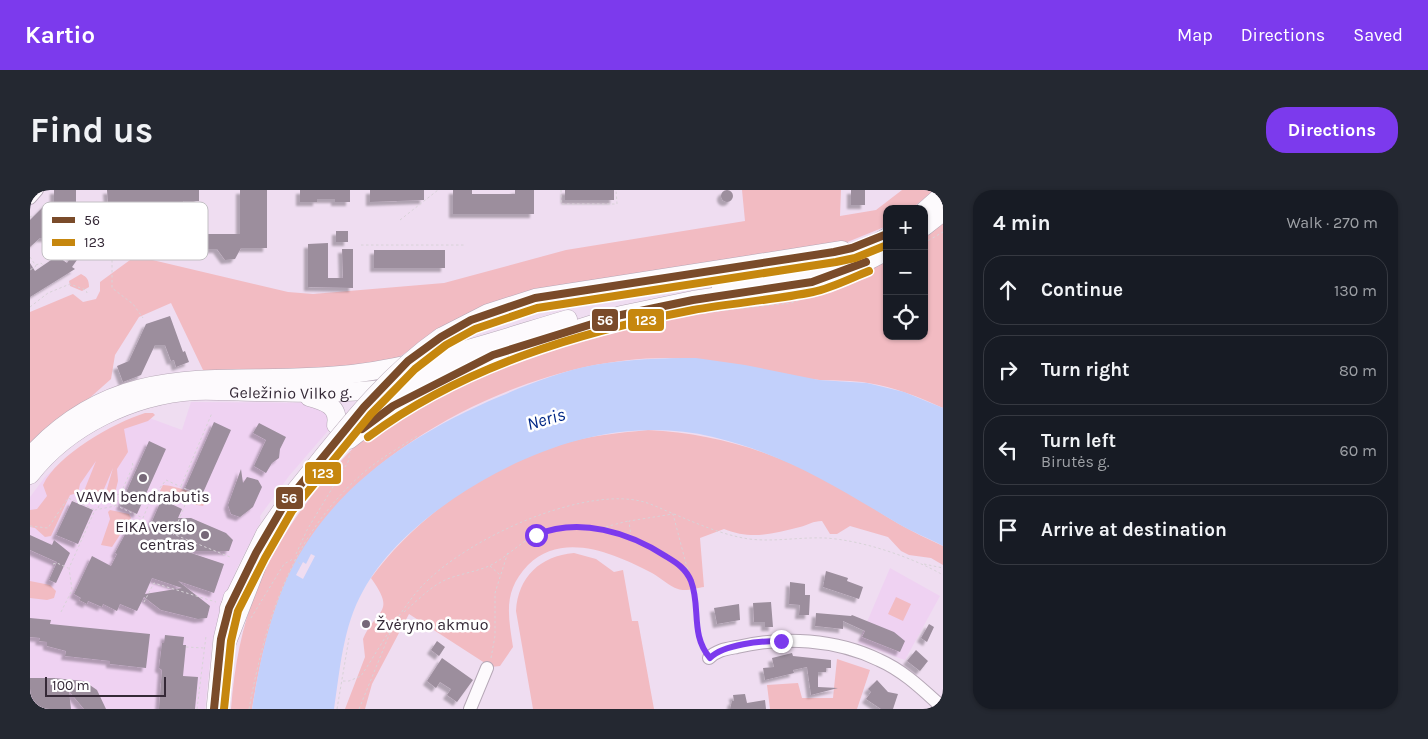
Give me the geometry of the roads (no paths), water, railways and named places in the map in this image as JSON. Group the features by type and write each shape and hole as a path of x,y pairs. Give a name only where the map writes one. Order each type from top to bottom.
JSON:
{"highway":[{"path":"928,207 943,194"},
{"path":"928,224 943,212"},
{"path":"223,605 266,534 295,491 381,387 408,361 441,337 488,313 535,298 834,252 852,248 883,236"},
{"name":"Geležinio Vilko g.","path":"30,456 52,434 75,417 103,402 140,388 191,379 317,377 385,368 430,359 658,295 803,272 844,259 883,237"},
{"name":"Geležinio Vilko g.","path":"30,475 47,456 81,429 109,414 146,400 194,391 360,392 392,388 439,375 492,355 621,315 658,306 812,282 858,266 883,253"},
{"path":"349,445 393,406 492,355"},
{"path":"294,393 323,400 332,406 336,415 336,425"}],"main road":[{"path":"214,709 219,667 268,544 310,482 349,445 352,432 351,425 343,422 336,425 288,487 256,535 223,605 213,637 219,667"}],"street":[{"path":"30,198 37,190"},
{"path":"710,658 716,652 766,641 799,641 839,646 879,660 899,671 943,708"},
{"path":"470,709 488,668"}],"water":[{"name":"Neris","path":"696,358 745,365 819,380 867,383 904,392 943,408 943,546 903,526 809,472 739,444 679,431 644,430 610,434 577,441 544,451 482,481 453,499 414,529 391,552 371,577 356,605 343,648 334,709 252,709 267,635 279,598 294,564 312,535 333,508 383,462 439,425 501,396 547,378 607,363 645,359"}],"place":[{"name":"VAVM bendrabutis","path":"143,478"},
{"name":"EIKA verslo centras","path":"205,535"},
{"name":"Žvėryno akmuo","path":"366,624"}]}
